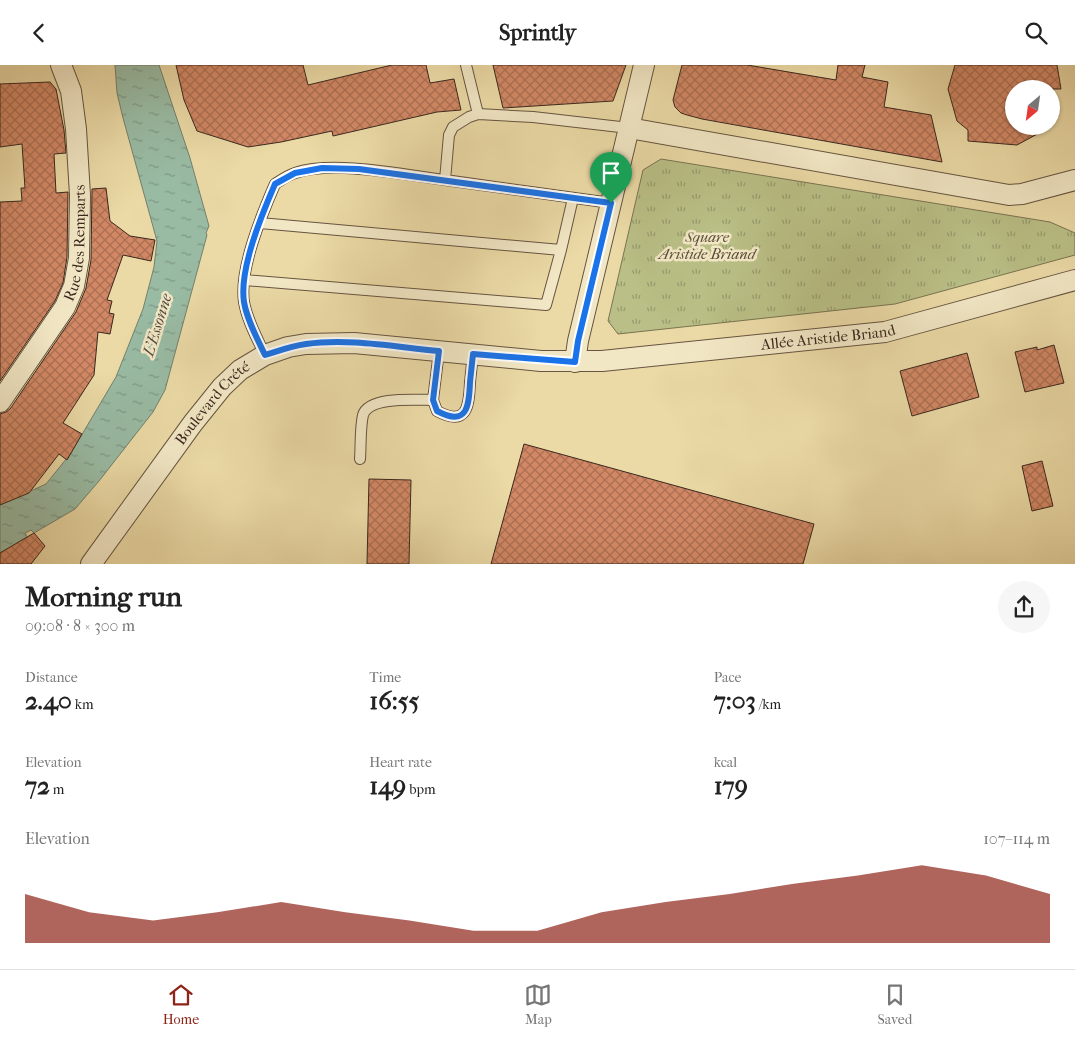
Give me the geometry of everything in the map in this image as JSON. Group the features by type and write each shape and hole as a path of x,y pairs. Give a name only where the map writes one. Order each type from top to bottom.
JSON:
{"street":[{"name":"Rue des Remparts","path":"0,402 65,307 77,274 80,195 76,129 71,91 61,65"},
{"path":"575,362 578,341 644,65"},
{"path":"629,127 1008,195 1022,194 1075,180"},
{"name":"Allée Aristide Briand","path":"575,362 602,361 885,332 1075,280"},
{"name":"Boulevard Crété","path":"91,564 208,403 240,370 265,355 288,347 326,343 354,343 575,362"}],"lane":[{"path":"466,65 478,114"},
{"path":"445,180 449,135 453,127 461,121 478,114 533,117 629,127"},
{"path":"265,355 250,322 244,301 245,280 251,248 275,184 295,173 322,168 359,169 611,203"},
{"path":"245,280 546,305 562,250 573,198"},
{"path":"260,223 562,250"},
{"path":"439,351 433,400 437,411 447,417 458,417 466,412 469,403 473,354"},
{"path":"360,459 363,414 368,407 377,403 433,400"}],"green space":[{"name":"Square Aristide Briand","path":"661,159 1050,222 1075,233 1075,255 895,304 618,334 608,321 643,170"}],"water":[{"name":"L'Essonne","path":"115,65 159,65 190,158 209,226 207,235 165,390 153,412 75,509 34,533 31,530 25,533 27,537 0,553 0,505 46,484 71,453 116,377 143,309 154,267 157,241 117,93"}],"building":[{"path":"176,65 303,65 308,85 392,65 426,65 430,83 454,79 461,110 437,112 333,136 332,131 248,147 197,131 184,100"},
{"path":"493,65 626,65 613,101 503,108"},
{"path":"682,65 747,65 836,80 838,65 865,65 862,77 888,82 884,107 931,115 942,162 702,119 681,113 675,107 673,100"},
{"path":"955,65 1057,65 1060,80 1005,80 1005,135 1035,135 1017,145 968,141 968,130 957,121 948,89"},
{"path":"50,82 56,89 64,130 66,153 54,154 56,193 68,192 67,257 63,283 55,301 0,381 0,202 22,201 21,188 25,188 22,144 0,147 0,84"},
{"path":"106,188 110,221 130,236 155,240 151,261 123,255 107,300 112,301 109,313 114,314 110,334 98,332 94,375 63,423 82,434 67,460 59,454 29,493 0,505 0,414 10,409 76,312 86,288 91,260 92,189"},
{"path":"1054,345 1064,383 1025,392 1015,352 1037,347 1037,350"},
{"path":"967,353 979,397 912,416 900,371"},
{"path":"524,444 814,524 803,564 491,564"},
{"path":"1042,461 1053,506 1032,511 1022,466"},
{"path":"369,479 411,480 409,564 367,564"},
{"path":"34,533 45,546 31,564 0,564 0,553"}],"route":[{"path":"322,168 359,169 611,203 578,341 575,362 541,361 473,354 469,403 466,412 458,417 447,417 437,411 433,400 439,351 354,343 326,343 288,347 265,355 250,322 244,301 245,280 251,248 275,184 295,173 322,168"}]}
